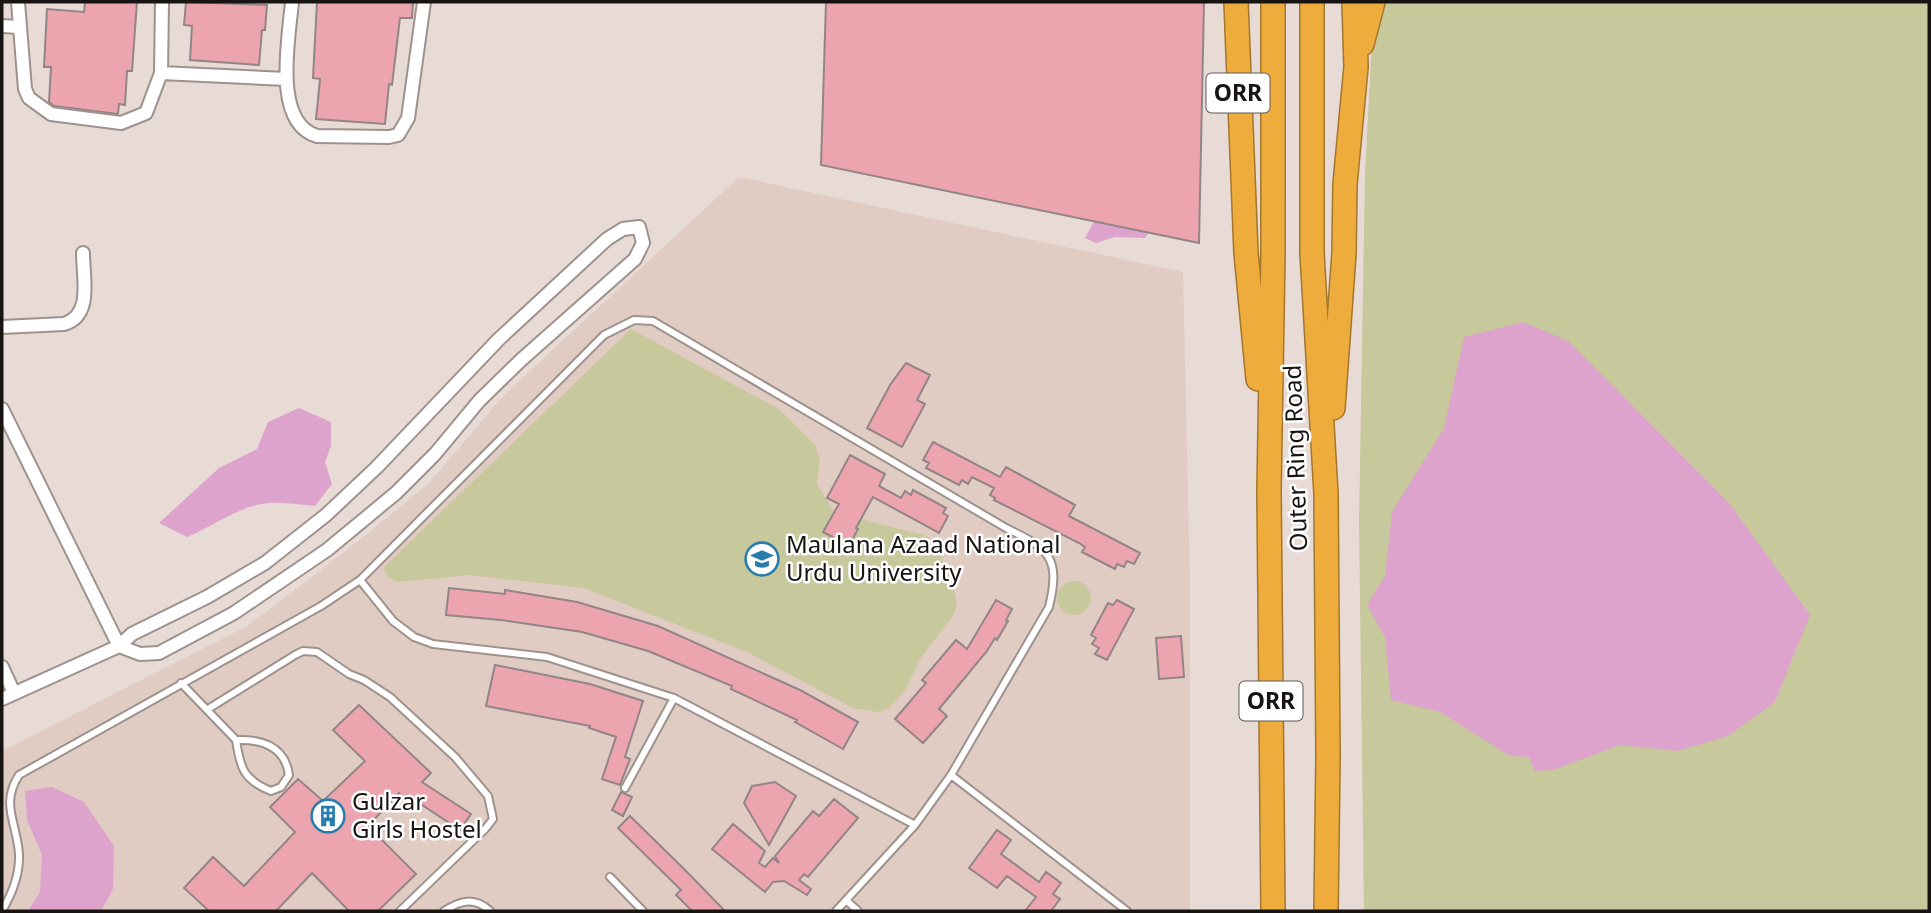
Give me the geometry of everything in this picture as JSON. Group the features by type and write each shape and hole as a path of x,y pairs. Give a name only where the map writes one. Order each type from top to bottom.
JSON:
{"highway":[{"name":"ORR","path":"1236,2 1246,253 1269,491"},
{"name":"Outer Ring Road","path":"1273,2 1269,491 1273,911"},
{"name":"Outer Ring Road","path":"1312,2 1312,253 1326,494 1326,911"},
{"name":"ORR","path":"1326,494 1344,253 1345,184 1356,67 1354,2"},
{"name":"ORR","path":"1356,67 1373,2"}],"street":[{"path":"18,2 25,89 29,98 51,114 121,123 146,113 161,73 162,2"},
{"path":"292,2 285,79 299,126 317,136 389,137 398,135 408,118 424,2"},
{"path":"2,19 19,24"},
{"path":"2,26 19,24"},
{"path":"161,73 285,79"},
{"path":"2,410 119,646 140,654 159,653 234,613 327,550 396,493 435,454 480,401 635,259 643,243 639,227 623,229 597,248 499,339 377,467 316,523 265,564 207,597 132,634 119,646 2,699"},
{"path":"2,327 73,322 84,305 83,253"},
{"path":"2,667 14,693"}],"lane":[{"path":"2,911 17,880 19,855 9,803 10,787 19,775 321,606 360,580 604,335 634,320 653,321 1033,542 1049,555 1055,581 1049,607 951,775 915,825 836,911"},
{"path":"360,580 393,621 414,637 433,644 547,657 674,698 915,825"},
{"path":"208,709 295,655 317,652 349,674 381,690 455,757 488,796 493,819 400,911"},
{"path":"181,683 236,740 243,771 250,779 271,791 285,784 289,775 288,769 279,751 270,745 236,740"},
{"path":"625,788 674,698"},
{"path":"951,775 1128,911"},
{"path":"610,877 643,911"},
{"path":"846,900 858,911"},
{"path":"444,911 456,903 475,901 490,911"}],"shaded area":[{"name":"Maulana Azaad National Urdu University","path":"739,177 1183,272 1190,581 1190,911 2,911 2,751 249,625 362,538 429,483 503,396"},
{"path":"1099,212 1156,223 1145,238 1115,237 1096,243 1085,238"},
{"path":"1523,322 1568,341 1730,504 1810,615 1775,702 1728,736 1677,751 1620,745 1556,769 1535,771 1529,757 1510,756 1440,712 1391,700 1385,637 1367,605 1385,576 1392,512 1444,428 1464,337"},
{"path":"299,408 331,422 331,446 325,462 332,484 315,506 281,503 259,505 238,512 187,537 159,523 219,468 257,449 268,422"},
{"path":"52,787 84,802 114,846 113,889 101,911 28,911 40,892 42,855 27,820 25,791"}],"green space":[{"path":"1374,2 1929,2 1929,911 1364,911 1359,522 1365,173"},
{"path":"631,329 779,409 815,445 820,460 817,484 834,512 927,536 942,558 957,603 953,616 922,656 904,692 890,707 879,712 853,708 749,653 584,588 469,575 397,582 388,577 383,568"},
{"path":"1074,581 1086,586 1091,598 1086,610 1074,615 1062,610 1057,598 1062,586"}],"building":[{"path":"85,2 137,2 132,71 127,71 125,105 119,104 118,114 54,106 49,102 51,67 44,67 47,9 84,12"},
{"path":"186,2 267,5 259,65 190,60 192,26 184,25"},
{"path":"317,2 413,2 412,18 400,18 385,124 316,119 320,79 313,78"},
{"path":"826,2 1204,2 1199,243 821,165"},
{"path":"906,363 930,375 917,400 925,404 902,447 867,428 890,385"},
{"path":"933,442 1000,477 1006,467 1075,505 1069,516 1140,553 1134,564 1127,561 1124,567 1117,564 1115,569 1082,552 1085,547 1079,543 994,500 990,495 994,488 972,477 968,484 962,480 959,485 926,468 929,463 923,460"},
{"path":"850,455 885,474 879,486 901,498 905,491 911,495 913,490 946,508 943,513 948,516 939,533 873,497 849,546 823,532 839,504 827,498"},
{"path":"449,588 505,594 505,590 577,602 658,626 800,690 858,722 843,749 795,722 797,720 731,689 732,686 648,651 582,632 446,615"},
{"path":"996,600 1012,609 1006,620 1008,621 997,640 995,638 939,709 947,716 923,743 895,719 926,683 922,680 956,640 967,649"},
{"path":"1117,600 1134,609 1107,660 1095,654 1099,648 1092,644 1096,638 1091,635 1108,603 1113,605"},
{"path":"1181,636 1184,677 1159,679 1156,638"},
{"path":"495,665 590,684 643,701 625,757 630,759 620,785 602,779 616,737 589,728 590,726 486,706"},
{"name":"Gulzar Girls Hostel","path":"359,705 431,773 422,782 471,814 460,830 407,795 403,799 399,793 368,826 416,874 378,911 349,911 312,873 276,911 209,911 184,888 213,857 244,886 295,832 270,807 298,779 323,801 365,761 333,730"},
{"path":"775,782 796,796 769,845 744,803 752,786"},
{"path":"621,792 632,797 623,816 612,810"},
{"path":"834,799 858,818 808,877 804,874 799,880 811,889 807,895 784,881 773,882 765,892 712,849 733,824 765,851 759,863 765,867 773,858 779,863 775,856 813,811 819,816"},
{"path":"630,816 725,911 692,911 676,895 681,890 618,828"},
{"path":"997,830 1011,840 1001,854 1039,882 1046,872 1061,883 1053,894 1060,899 1051,911 1025,911 1036,897 1007,876 997,888 969,868"}],"place":[{"name":"Maulana Azaad National Urdu University","path":"762,559"},
{"name":"Gulzar Girls Hostel","path":"328,816"}]}
